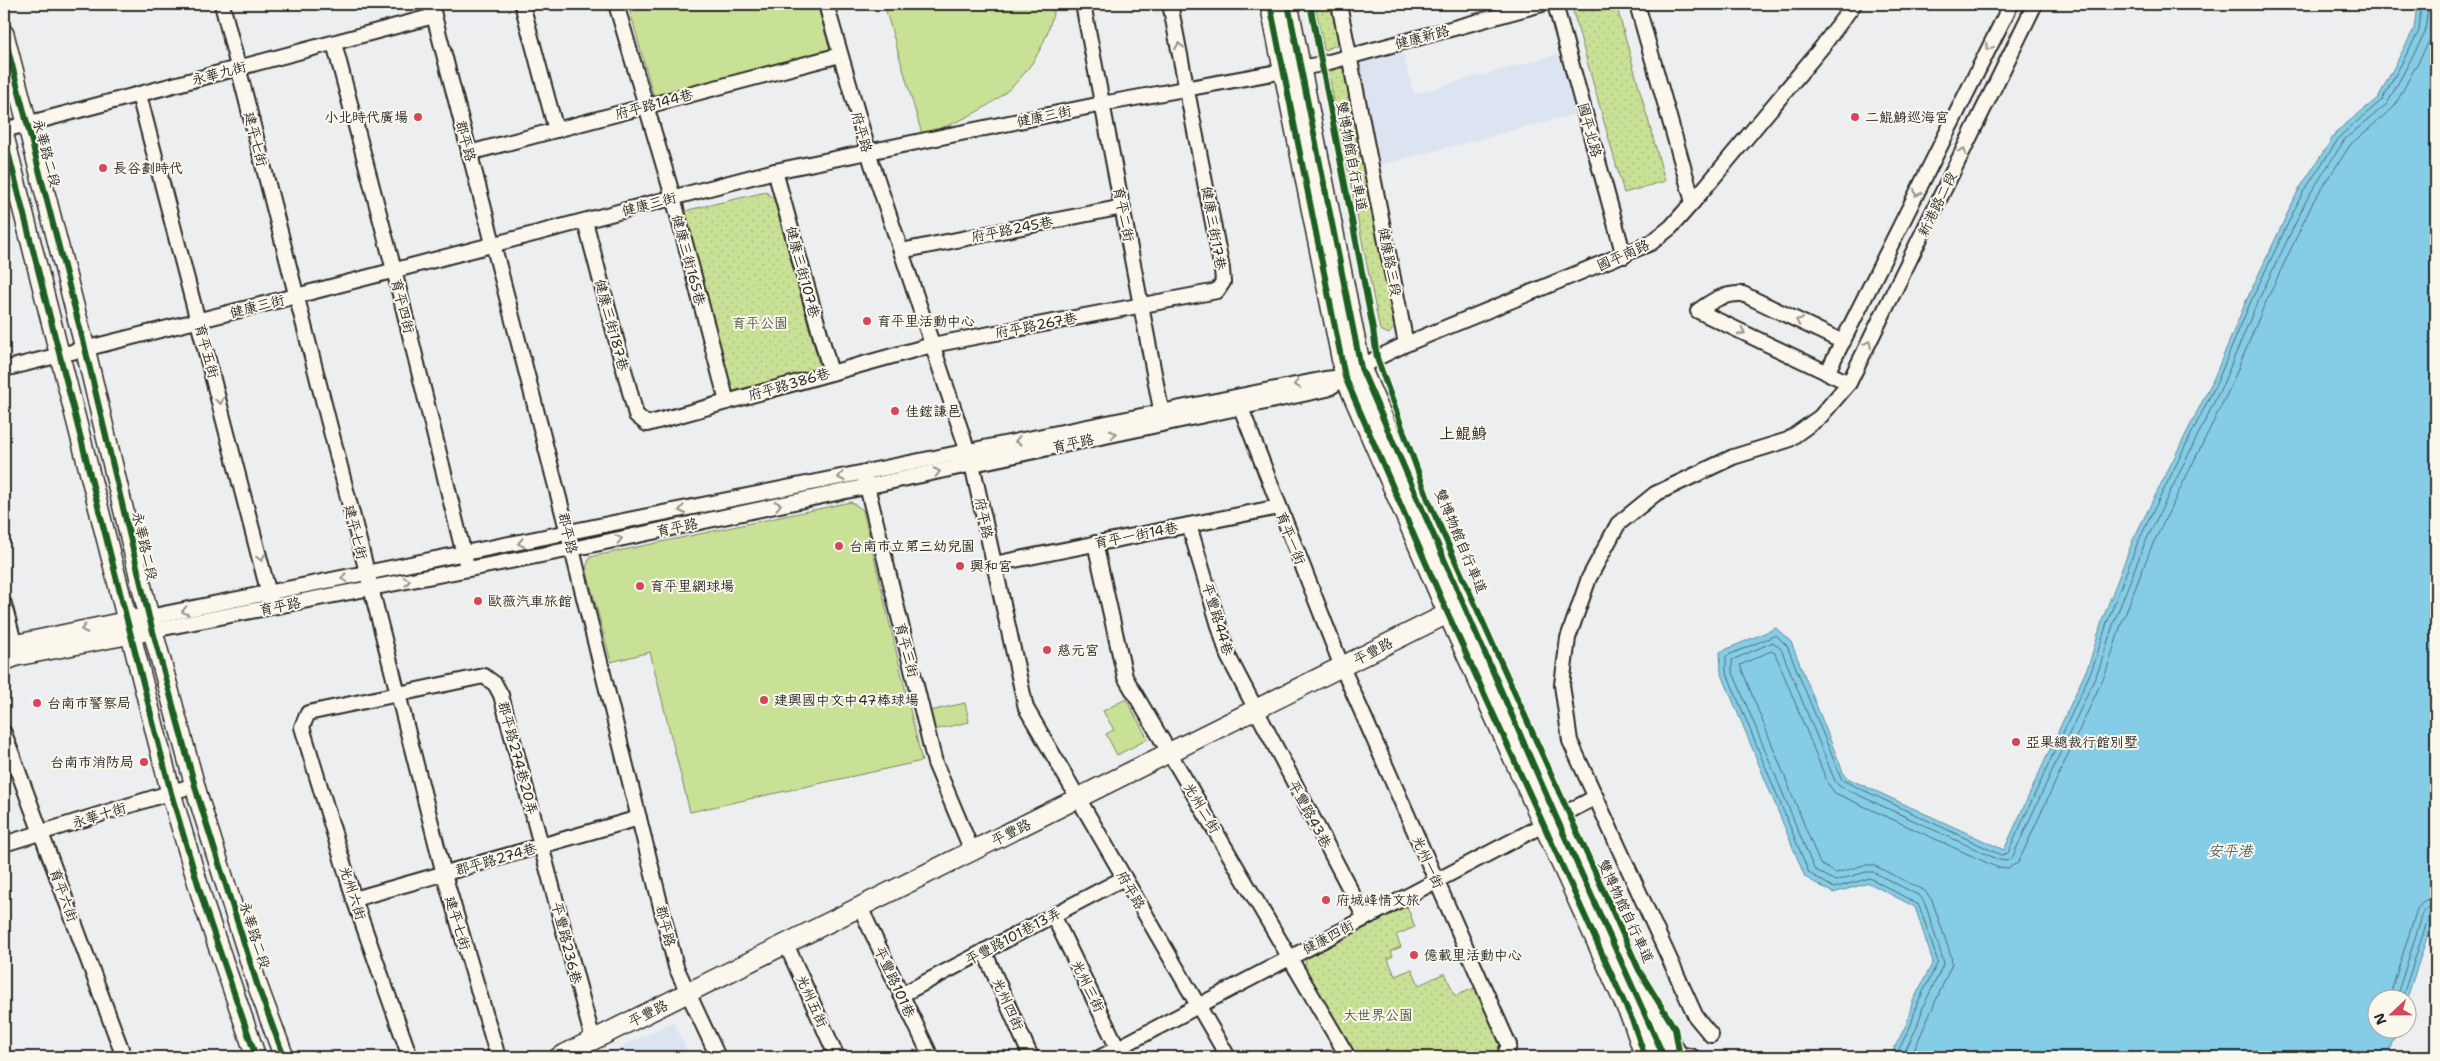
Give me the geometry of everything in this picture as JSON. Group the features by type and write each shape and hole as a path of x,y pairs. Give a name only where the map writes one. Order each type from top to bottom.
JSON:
{"street":[{"name":"建平七街","path":"222,4 444,874 498,1057"},
{"path":"522,4 556,130"},
{"name":"健康三街165巷","path":"616,4 673,197 727,402"},
{"name":"府平路","path":"826,4 868,152 970,458 1026,708 1228,1057"},
{"name":"育平二街","path":"1083,4 1163,418"},
{"name":"健康三街17巷","path":"1141,305 1217,291 1223,282 1170,4"},
{"path":"1270,4 1292,69 1353,372 1455,610 1549,821 1633,1022 1668,1055"},
{"path":"1288,4 1292,69"},
{"name":"健康路三段","path":"1340,4 1406,344"},
{"name":"健康新路","path":"1292,69 1350,57 1542,4"},
{"name":"國平北路","path":"1555,4 1624,256"},
{"path":"1637,4 1693,202"},
{"name":"國平南路","path":"1353,372 1406,344 1651,244 1671,228 1693,202 1822,47 1854,4"},
{"name":"新港路二段","path":"1827,373 2011,4"},
{"name":"新港路二段","path":"1711,1035 1696,1017 1570,741 1562,685 1568,638 1589,578 1618,524 1655,494 1733,457 1788,440 1820,417 1849,383 2035,4"},
{"name":"永華九街","path":"4,130 334,43 433,10"},
{"name":"郡平路","path":"433,10 568,533 676,967 718,1057"},
{"name":"永華路二段","path":"4,34 85,348 151,624 195,786 258,987 284,1057"},
{"name":"育平四街","path":"334,43 394,270 467,569"},
{"name":"府平路144巷","path":"469,153 840,56"},
{"name":"健康三街","path":"4,369 296,296 775,171 1102,104 1292,69"},
{"name":"育平五街","path":"139,95 271,600"},
{"path":"4,136 171,793 205,908 256,1057"},
{"name":"健康三街107巷","path":"775,171 830,373"},
{"name":"府平路245巷","path":"900,251 1122,207"},
{"name":"健康三街187巷","path":"585,221 636,415 647,424"},
{"path":"1843,342 1743,294 1729,293 1716,298 1698,311 1849,383"},
{"name":"府平路267巷","path":"932,345 1141,305"},
{"name":"府平路386巷","path":"647,424 932,345"},
{"name":"育平路","path":"1163,418 1241,408 1327,389 1353,372"},
{"name":"育平路","path":"271,600 370,588 572,549 867,486 970,458 1163,418 1353,372"},
{"name":"育平一街","path":"1241,408 1342,667"},
{"name":"育平路","path":"10,652 271,600 367,574 863,473 970,458"},
{"name":"育平三街","path":"863,473 935,764 972,851"},
{"name":"育平一街14巷","path":"994,564 1278,507"},
{"name":"平豐路44巷","path":"1189,525 1228,656 1256,710"},
{"name":"光州二街","path":"1095,544 1125,677 1348,1057"},
{"path":"4,604 10,652"},
{"name":"平豐路","path":"559,1057 1455,610"},
{"name":"光州一街","path":"1342,667 1509,1045 1504,1057"},
{"name":"郡平路274巷20弄","path":"302,727 308,713 484,676 495,684 501,695 542,845"},
{"name":"平豐路43巷","path":"1256,710 1365,918"},
{"name":"光州六街","path":"302,727 354,900 410,1057"},
{"name":"育平六街","path":"4,733 124,1057"},
{"name":"永華十街","path":"4,844 195,786"},
{"name":"健康四街","path":"1101,1057 1120,1053 1198,1006 1596,797"},
{"name":"郡平路274巷","path":"354,900 639,818"},
{"path":"1549,821 1668,1055"},
{"name":"平豐路236巷","path":"542,845 592,1040"},
{"name":"平豐路101巷13弄","path":"901,995 1124,878"},
{"name":"平豐路101巷","path":"860,908 931,1057"},
{"name":"光州三街","path":"1053,915 1120,1053"},
{"name":"光州五街","path":"786,944 837,1057"},
{"name":"光州四街","path":"984,951 1032,1057"}],"shaded area":[{"path":"1402,50 1414,94 1558,54 1576,114 1380,165 1359,67 1362,60"},
{"path":"673,1022 690,1057 600,1057"}],"green space":[{"path":"628,4 817,4 832,57 656,105"},
{"path":"884,4 1055,4 1048,30 1038,53 1025,72 1009,89 991,104 970,116 922,134"},
{"path":"1315,4 1333,4 1339,34 1337,45 1324,50"},
{"path":"1571,4 1616,4 1665,181 1624,193"},
{"path":"1336,67 1342,68 1345,71 1397,324 1389,334 1380,330 1328,71"},
{"name":"育平公園","path":"766,192 774,199 819,364 814,371 738,393 729,389 684,217 688,210"},
{"path":"851,502 863,510 922,761 690,812 650,652 611,662 586,568 590,557"},
{"path":"1126,699 1148,739 1117,755 1106,734 1114,730 1103,711"},
{"path":"965,703 969,722 934,730 930,711"},
{"name":"大世界公園","path":"1407,906 1415,927 1396,935 1401,947 1391,951 1393,956 1388,959 1395,976 1412,969 1419,985 1445,973 1455,996 1477,987 1503,1045 1501,1054 1494,1057 1354,1057 1305,970 1306,959"}],"water":[{"name":"安平港","path":"2417,4 2436,4 2436,910 2410,988 2368,988 2368,1038 2394,1038 2387,1057 1890,1057 1907,1023 1912,1003 1933,962 1915,907 1869,883 1833,893 1805,877 1721,672 1720,652 1776,628 1791,642 1845,777 2004,850 2089,664 2103,618 2133,540 2213,380 2247,299 2298,191 2337,131 2378,98 2414,29"}],"cycle path":[{"path":"1270,4 1345,377 1448,614 1633,1022 1645,1057"},
{"path":"1288,4 1361,368 1556,817 1661,1050 1662,1057"},
{"name":"雙博物館自行車道","path":"1310,4 1377,358 1429,502 1639,970 1675,1029 1680,1057"},
{"path":"4,34 85,348 149,617 198,797 258,987 284,1057"},
{"path":"4,136 171,793 205,908 256,1057"}],"place":[{"name":"小北時代廣場","path":"418,117"},
{"name":"二鯤鯓巡海宮","path":"1855,117"},
{"name":"長谷劃時代","path":"103,168"},
{"name":"育平里活動中心","path":"867,321"},
{"name":"佳鋐謙邑","path":"895,411"},
{"name":"台南市立第三幼兒園","path":"839,546"},
{"name":"興和宮","path":"960,566"},
{"name":"育平里網球場","path":"640,586"},
{"name":"歐薇汽車旅館","path":"478,601"},
{"name":"慈元宮","path":"1047,650"},
{"name":"建興國中文中47棒球場","path":"764,700"},
{"name":"台南市警察局","path":"37,703"},
{"name":"亞果總裁行館別墅","path":"2016,742"},
{"name":"台南市消防局","path":"144,762"},
{"name":"府城峰情文旅","path":"1326,900"},
{"name":"億載里活動中心","path":"1414,955"}],"district":[{"name":"上鯤鯓","path":"1463,433"}]}
